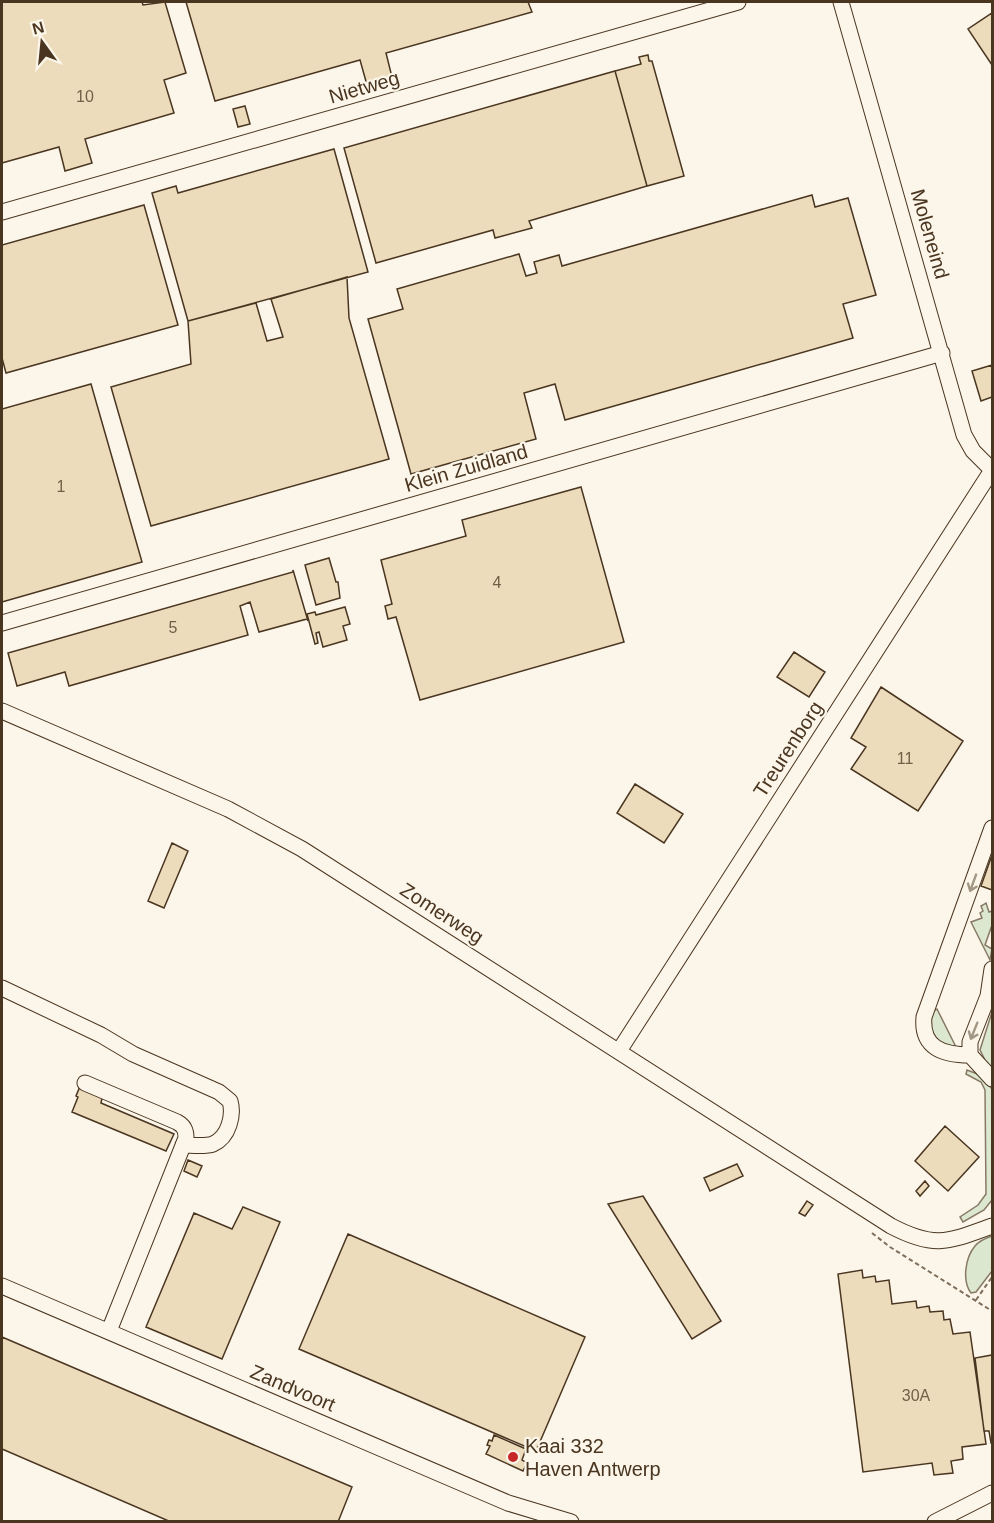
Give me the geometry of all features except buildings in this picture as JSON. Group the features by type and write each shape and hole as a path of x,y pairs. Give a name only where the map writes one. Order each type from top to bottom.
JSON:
{"street":[{"name":"Nietweg","path":"2,212 738,2"},
{"name":"Moleneind","path":"841,2 964,435 973,451 992,470"},
{"name":"Klein Zuidland","path":"2,623 942,353"},
{"name":"Treurenborg","path":"619,1051 992,470"},
{"name":"Zomerweg","path":"2,711 228,809 271,830 838,1193 914,1238 933,1242 956,1240 993,1226"},
{"path":"970,1055 954,1055 933,1047 923,1030 924,1017 992,829"},
{"path":"993,969 988,996 970,1042 970,1055 993,1079"},
{"path":"2,988 100,1035 133,1054 219,1092 230,1101 232,1117 224,1135 213,1144 183,1145"},
{"path":"85,1083 182,1125 186,1131 186,1138 109,1331"},
{"name":"Zandvoort","path":"2,1286 507,1503 571,1521"},
{"path":"935,1521 993,1493"}],"path":[{"path":"867,1228 890,1247 993,1311"},
{"path":"976,1300 993,1277"}],"green space":[{"path":"986,903 989,912 992,911 992,925 985,945 992,949 990,960 971,922 982,918 981,906"},
{"path":"937,1009 955,1045 954,1048 936,1039 931,1031 933,1011"},
{"path":"992,1012 992,1069 980,1050"},
{"path":"967,1070 980,1075 992,1089 992,1200 984,1210 963,1222 960,1217 978,1205 986,1194 985,1090 981,1082 966,1074"},
{"path":"992,1236 992,1271 976,1292 971,1293 966,1282 969,1257 977,1244"}],"place":[{"name":"Kaai 332 Haven Antwerp","path":"513,1457"}]}
